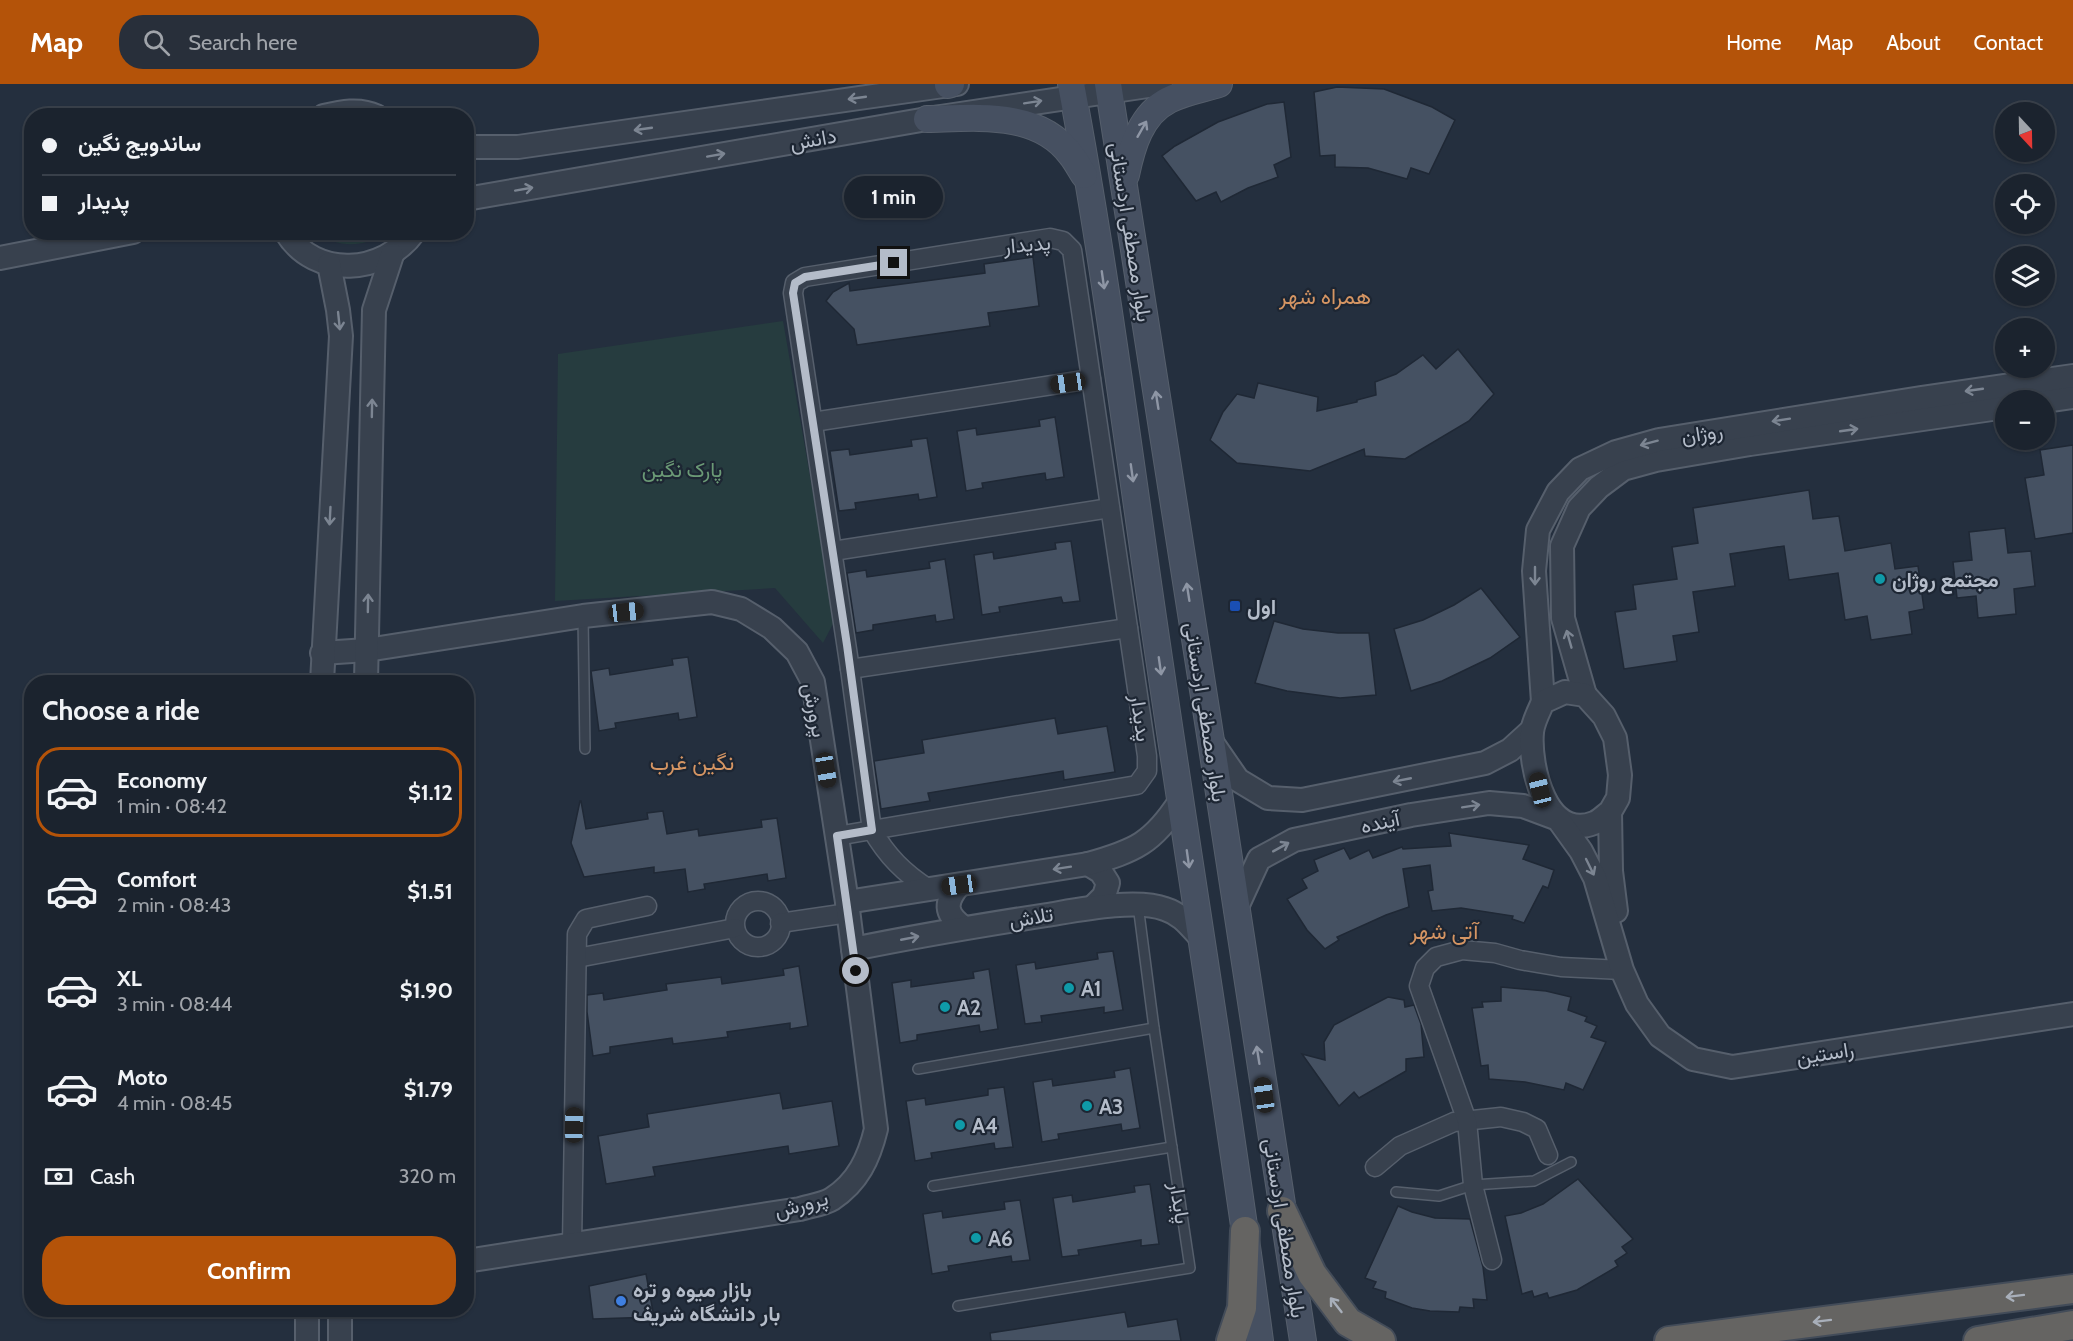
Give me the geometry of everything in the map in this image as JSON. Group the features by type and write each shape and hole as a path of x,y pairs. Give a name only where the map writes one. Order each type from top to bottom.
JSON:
{"highway":[{"path":"1282,1211 1312,1274 1348,1322 1381,1341"},
{"path":"1230,1341 1242,1308 1245,1231"},
{"path":"1669,1341 2073,1289"},
{"path":"1978,1341 2073,1325"}],"main road":[{"path":"1124,184 1130,155 1138,133 1153,110 1170,99 1219,84"},
{"name":"بلوار مصطفی اردستانی","path":"1108,88 1303,1341"},
{"name":"بلوار مصطفی اردستانی","path":"1072,90 1098,244 1260,1341"},
{"path":"927,119 994,118 1027,123 1053,137 1071,154 1088,181"},
{"path":"1098,244 1101,232 1111,224 1123,226 1131,236"}],"street":[{"name":"دانش","path":"474,147 518,147 952,84"},
{"name":"دانش","path":"474,198 927,119 1072,90 1161,84"},
{"name":"پدیدار","path":"872,830 1137,785 1147,771 1147,756 1072,250 1063,241 1050,238 805,277 795,283 793,293 833,551 872,830 893,862 911,878 929,889"},
{"path":"0,258 92,240"},
{"path":"291,240 308,254 329,264 351,267 373,263 392,255 408,240"},
{"path":"366,675 374,310 392,255"},
{"path":"322,675 341,336 329,264"},
{"name":"روژان","path":"1585,695 1563,618 1562,546 1579,508 1599,487 1623,469 1749,435 2073,376"},
{"path":"813,422 1091,379"},
{"path":"2055,399 2073,397"},
{"name":"روژان","path":"1543,702 1534,571 1538,530 1558,492 1580,469 1616,452 1659,440 1749,435 1995,408"},
{"path":"833,551 1110,508"},
{"name":"پرورش","path":"322,653 367,650 583,616 712,602 741,609 772,628 797,652 813,682 848,908 876,1129 869,1155 853,1181 831,1200 800,1209 474,1260"},
{"path":"850,669 1128,627"},
{"path":"1558,819 1576,825 1594,823 1610,812 1618,798 1620,775 1614,738 1604,716 1585,695 1565,692 1543,702 1532,730 1532,758 1540,790 1558,819 1581,851 1595,878 1622,970"},
{"path":"1211,741 1238,780 1268,798 1302,800 1485,763 1510,750 1532,730"},
{"name":"تلاش","path":"848,908 929,889 1088,864 1125,853 1148,841 1165,824 1180,801"},
{"name":"آینده","path":"1236,909 1259,859 1294,840 1411,815 1489,802 1522,806 1558,819"},
{"path":"1610,812 1611,871 1622,970"},
{"path":"837,836 872,830"},
{"path":"1088,864 1101,872 1108,883 1104,896 1093,907"},
{"path":"959,885 951,895 948,908 952,919 963,927"},
{"path":"761,901 774,908 778,913 780,923 779,934 762,947 747,945 735,928 735,921 741,908 761,901"},
{"name":"تلاش","path":"853,949 963,927 1093,907 1138,905 1163,908 1182,916 1200,937"},
{"path":"572,1245 577,934 586,919 647,906"},
{"path":"780,923 848,908"},
{"path":"577,958 735,928"},
{"path":"1492,1260 1473,1185 1467,1121 1419,986 1425,968 1436,957 1462,950 1495,952 1520,960 1560,967 1622,970"},
{"name":"راستین","path":"1622,970 1637,1004 1660,1036 1693,1059 1732,1067 2073,1014"},
{"path":"1374,1167 1400,1146 1454,1122 1502,1117 1523,1122 1538,1129 1548,1155"},
{"path":"307,1317 307,1341"},
{"path":"340,1317 340,1341"}],"lane":[{"path":"583,616 585,748"},
{"name":"پایدار","path":"958,1306 1190,1268 1138,905"},
{"path":"918,1069 1154,1028"},
{"path":"933,1186 1172,1147"},
{"path":"1396,1192 1439,1196 1473,1185 1534,1181 1571,1162"}],"green space":[{"path":"329,240 371,240 359,244"},
{"name":"پارک نگین","path":"783,321 835,620 823,643 775,588 555,601 558,354"}],"building":[{"path":"1337,87 1384,89 1432,107 1455,120 1429,174 1411,168 1407,179 1368,168 1335,167 1335,155 1320,156 1314,92"},
{"path":"1284,102 1291,157 1274,165 1278,177 1248,188 1221,202 1216,192 1196,201 1162,156 1175,146 1218,122 1267,104"},
{"path":"1033,257 1039,306 988,313 990,326 857,345 854,329 826,301 833,292 849,283 850,291 985,273 984,264"},
{"path":"1458,349 1494,394 1469,421 1405,459 1365,456 1364,449 1310,471 1237,463 1210,440 1223,412 1237,394 1254,398 1258,383 1318,397 1317,411 1376,395 1375,382 1396,374 1423,355 1436,369"},
{"path":"1055,417 1064,477 1046,480 1045,473 982,483 983,488 966,491 957,431 976,428 977,435 1040,426 1039,420"},
{"path":"927,438 937,497 919,500 918,494 855,503 856,509 839,511 830,451 849,449 850,455 912,446 911,440"},
{"path":"2073,445 2073,533 2035,539 2025,478 2044,475 2040,450 2055,450 2055,448"},
{"name":"مجتمع روژان","path":"1809,490 1813,519 1839,516 1845,551 1891,543 1895,569 1918,566 1924,609 1909,612 1912,634 1871,640 1867,616 1845,620 1838,573 1789,580 1784,546 1730,554 1735,586 1693,592 1699,632 1673,636 1677,661 1624,669 1615,612 1636,609 1633,585 1677,579 1672,547 1698,543 1693,508"},
{"path":"2005,528 2008,553 2031,551 2035,586 2014,589 2016,614 1978,618 1976,596 1957,598 1953,562 1972,560 1969,532"},
{"path":"1071,541 1080,601 1063,603 1061,597 999,607 1000,612 982,615 974,555 993,552 994,559 1056,549 1055,543"},
{"path":"945,559 954,619 936,622 935,615 873,625 873,630 856,633 847,573 866,570 867,577 930,568 929,562"},
{"path":"1481,588 1520,637 1490,658 1442,681 1411,691 1394,629 1423,620 1454,605"},
{"path":"1274,621 1303,629 1338,633 1369,633 1376,695 1340,698 1287,691 1255,683"},
{"path":"688,657 697,717 679,720 678,713 615,723 616,728 599,731 591,671 609,668 610,675 673,665 672,659"},
{"path":"1055,718 1058,734 1107,726 1115,772 1064,780 1063,771 928,793 930,801 881,809 874,761 924,753 922,740"},
{"path":"580,801 586,829 648,819 647,813 663,811 667,834 698,829 699,836 762,827 761,820 777,818 786,878 768,881 767,874 704,884 705,889 688,892 685,869 654,873 654,867 584,877 571,843"},
{"path":"1449,833 1529,845 1523,859 1554,870 1548,888 1543,886 1524,923 1512,919 1513,916 1461,908 1432,911 1428,891 1433,890 1430,865 1403,869 1409,907 1337,937 1339,940 1325,949 1307,930 1287,899 1307,888 1302,879 1318,871 1314,860 1344,848 1350,859 1369,850 1373,858 1402,847 1403,849 1451,846"},
{"name":"A1","path":"1113,951 1123,1010 1104,1013 1104,1007 1041,1016 1042,1022 1025,1024 1016,965 1035,962 1036,969 1098,959 1097,953"},
{"path":"799,966 808,1026 790,1029 790,1023 727,1032 728,1037 673,1044 672,1038 610,1047 610,1053 593,1056 587,995 603,993 604,1000 667,990 666,984 721,977 722,984 784,975 783,969"},
{"name":"A2","path":"989,969 998,1029 980,1032 979,1025 917,1035 917,1040 900,1043 892,983 911,980 911,987 974,978 973,972"},
{"path":"1501,987 1546,991 1571,997 1568,1010 1587,1017 1585,1021 1597,1026 1591,1037 1606,1042 1583,1090 1566,1083 1564,1090 1525,1082 1489,1079 1488,1065 1481,1066 1472,1008 1483,1007 1482,1002 1501,1001"},
{"path":"1388,997 1404,1000 1405,1007 1414,1005 1421,1024 1424,1057 1406,1059 1406,1071 1359,1098 1354,1092 1339,1106 1302,1054 1325,1060 1324,1042 1334,1025"},
{"name":"A3","path":"1130,1068 1140,1128 1122,1131 1121,1124 1058,1134 1059,1139 1042,1142 1033,1082 1052,1079 1053,1086 1115,1077 1114,1071"},
{"name":"A4","path":"1004,1087 1013,1147 995,1149 994,1143 931,1153 932,1158 915,1161 906,1101 925,1098 926,1105 988,1095 988,1089"},
{"path":"780,1093 783,1109 832,1101 839,1146 789,1154 788,1146 653,1167 655,1176 606,1184 598,1136 649,1127 647,1114"},
{"path":"1578,1179 1633,1239 1622,1247 1627,1253 1615,1261 1618,1266 1577,1290 1549,1298 1547,1293 1534,1297 1532,1291 1522,1294 1505,1216 1521,1213 1543,1204"},
{"path":"1150,1184 1159,1244 1141,1246 1141,1240 1078,1250 1079,1255 1062,1257 1053,1198 1072,1195 1073,1202 1135,1192 1134,1186"},
{"name":"A6","path":"1020,1200 1030,1260 1012,1262 1011,1256 948,1266 949,1271 932,1274 923,1214 942,1211 943,1218 1005,1209 1004,1202"},
{"path":"1398,1206 1435,1218 1470,1219 1483,1267 1487,1300 1473,1299 1474,1308 1460,1307 1459,1312 1430,1311 1412,1308 1385,1298 1386,1292 1373,1288 1376,1282 1365,1278"},
{"name":"بازار میوه و تره بار دانشگاه شریف","path":"646,1274 654,1317 593,1319 589,1286"},
{"path":"1125,1312 1128,1327 1177,1319 1181,1341 991,1341 990,1333"}],"place":[{"name":"مجتمع روژان","path":"1880,579"},
{"name":"اول","path":"1235,606"},
{"name":"A1","path":"1069,988"},
{"name":"A2","path":"945,1007"},
{"name":"A3","path":"1087,1106"},
{"name":"A4","path":"960,1125"},
{"name":"A6","path":"976,1238"},
{"name":"بازار میوه و تره بار دانشگاه شریف","path":"621,1301"}],"district":[{"name":"همراه شهر","path":"1325,296"},
{"name":"نگین غرب","path":"692,762"},
{"name":"آتی شهر","path":"1444,931"}],"route":[{"path":"856,971 837,836 872,830 847,645 793,293 795,283 805,277 894,263"}]}
